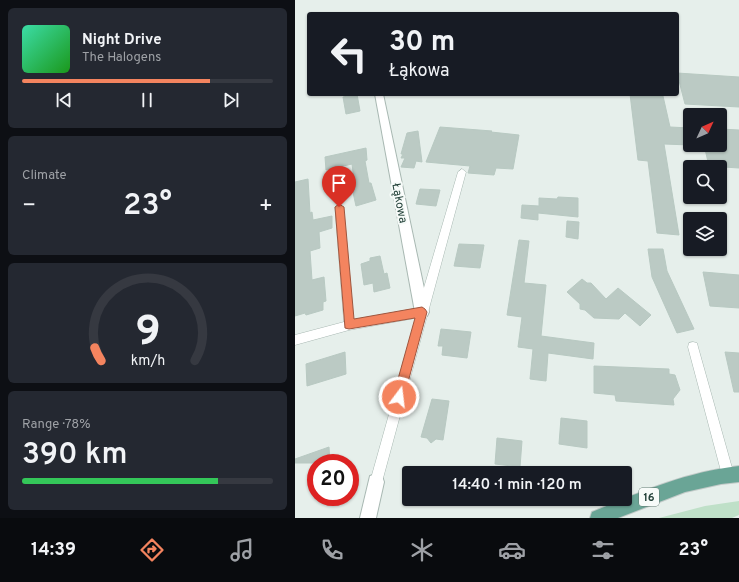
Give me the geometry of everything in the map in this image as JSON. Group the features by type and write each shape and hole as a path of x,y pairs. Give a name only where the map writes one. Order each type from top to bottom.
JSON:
{"main road":[{"name":"16","path":"598,518 647,498 702,480 734,474"}],"street":[{"name":"Łąkowa","path":"379,96 422,312"},
{"name":"Łąkowa","path":"367,518 376,482"}],"lane":[{"name":"Łąkowa","path":"376,482 462,172"},
{"path":"339,207 349,324"},
{"path":"295,340 349,324 422,312"},
{"path":"693,347 734,474"}],"green space":[{"path":"739,501 739,515 732,518 659,518 705,506"}],"building":[{"path":"679,73 739,77 739,107 685,104 679,81"},
{"path":"357,96 360,111 346,114 343,97"},
{"path":"630,96 663,96 670,127 683,128 683,145 664,144 679,235 657,233 648,161 638,160"},
{"path":"440,127 492,131 491,132 519,135 513,169 496,168 494,175 468,173 470,166 426,162"},
{"path":"727,129 739,130 739,168 727,167 727,160 708,160 706,152 727,152"},
{"path":"418,131 422,162 416,161 414,168 401,167 405,158 401,158 403,154 401,154 407,133"},
{"path":"366,148 367,160 365,161 369,183 371,183 376,200 356,206 352,188 355,187 352,164 326,170 325,157"},
{"path":"308,179 310,213 312,212 313,220 332,216 332,228 319,232 320,248 310,251 312,280 324,277 326,301 323,302 323,310 306,315 305,313 295,316 295,182"},
{"path":"420,189 440,190 436,206 416,204"},
{"path":"558,197 578,198 578,217 538,213 538,220 521,218 522,205 539,206 539,198 557,199"},
{"path":"567,221 579,222 578,239 566,237"},
{"path":"519,240 529,241 524,283 546,285 541,336 594,343 593,359 548,353 546,381 530,379 533,349 518,347 522,317 507,315"},
{"path":"459,244 484,245 480,268 454,266"},
{"path":"648,249 663,249 667,271 694,329 677,333 652,277"},
{"path":"380,256 384,274 387,273 390,288 374,292 373,283 364,285 361,264 370,261 370,258"},
{"path":"703,272 739,275 739,308 710,306"},
{"path":"582,279 587,283 591,283 606,299 618,288 651,315 640,326 625,313 619,319 594,318 585,310 580,309 580,304 567,292"},
{"path":"441,329 471,332 467,358 442,355 443,346 438,346"},
{"path":"345,352 346,374 307,386 306,364"},
{"path":"725,352 739,353 739,392 734,392"},
{"path":"594,366 669,369 669,374 675,375 680,390 673,399 674,405 616,401 615,395 594,393"},
{"path":"432,399 449,401 443,440 436,439 431,443 427,438 421,437"},
{"path":"561,418 587,421 587,448 559,444"},
{"path":"497,438 522,441 520,466 495,464"},
{"path":"329,447 329,454 309,454"},
{"path":"307,455 307,463 295,463 295,459"}],"route":[{"path":"339,207 349,324 422,312 399,397"}]}
